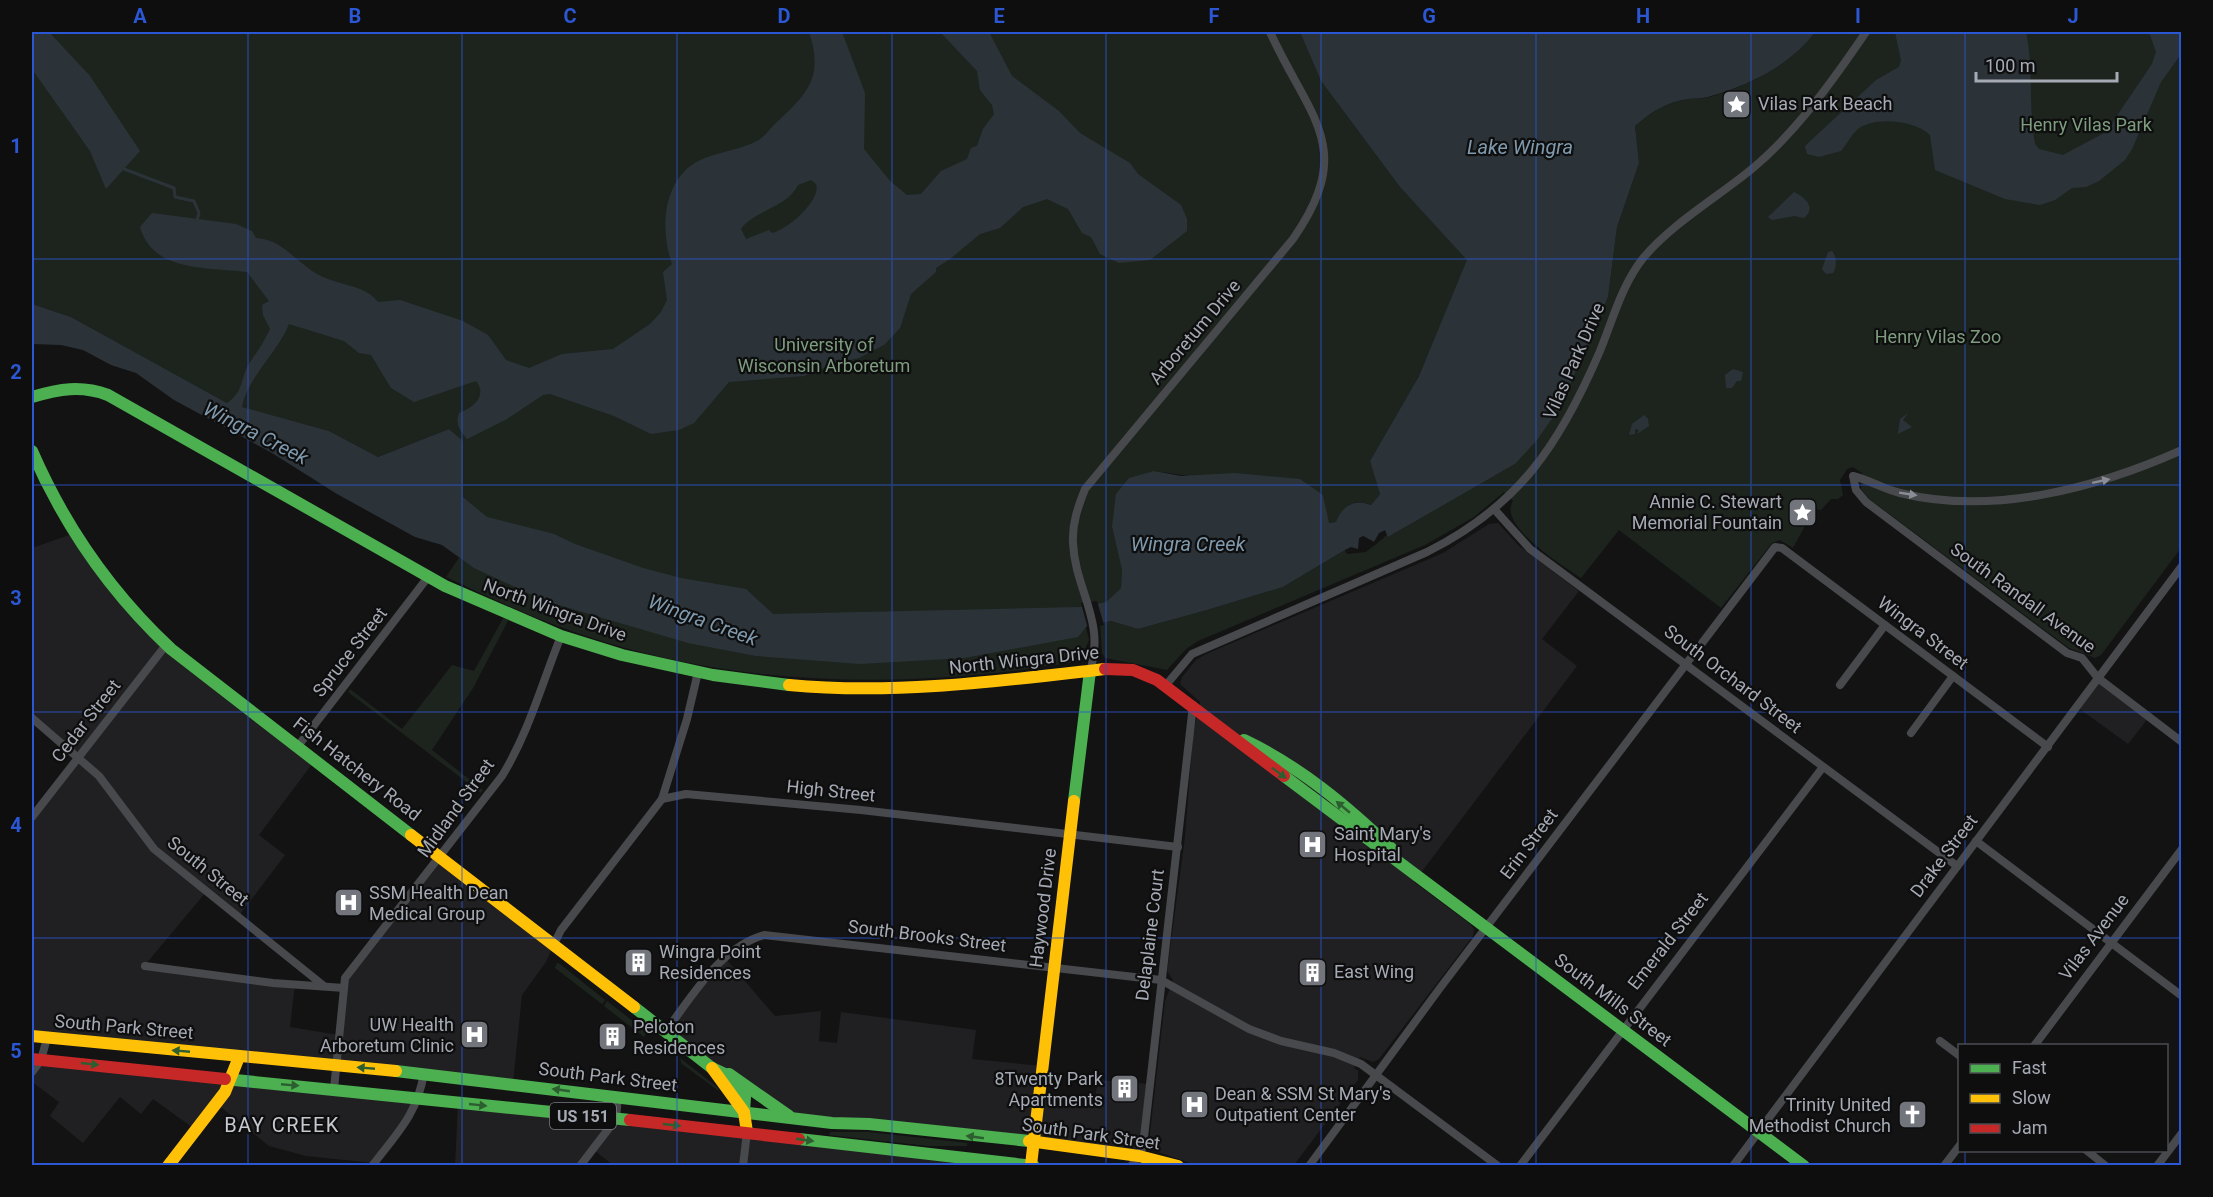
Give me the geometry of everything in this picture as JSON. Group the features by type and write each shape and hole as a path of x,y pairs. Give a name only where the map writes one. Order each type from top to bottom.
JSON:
{"main road":[{"name":"North Wingra Drive","path":"32,397 53,391 87,387 108,395 429,577 561,636 622,655 698,672 772,684 863,690 940,687 1118,670"},
{"name":"Fish Hatchery Road","path":"32,451 63,513 102,573 144,625 166,645 712,1068 744,1112 747,1132"},
{"name":"South Mills Street","path":"1118,670 1133,670 1166,686 1234,736 1263,748 1305,776 1379,837 1401,861 1804,1166"},
{"name":"Haywood Drive","path":"1033,1165 1054,967 1090,671"},
{"name":"South Park Street","path":"32,1036 424,1074 794,1118 1034,1142 1135,1161 1178,1166"},
{"path":"168,1166 217,1104 232,1080 239,1057"},
{"name":"US 151","path":"36,1059 747,1132 883,1151 1033,1165"},
{"name":"Fish Hatchery Road","path":"712,1068 729,1074 746,1096 748,1101 744,1112"},
{"path":"729,1074 794,1118"}],"street":[{"name":"Arboretum Drive","path":"1095,657 1095,628 1073,544 1074,519 1085,489 1293,239 1311,213 1323,181 1326,152 1318,125 1270,32"},
{"name":"Vilas Park Drive","path":"1166,686 1192,654 1427,552 1457,537 1495,510 1538,463 1563,428 1583,390 1628,282 1646,255 1670,232 1773,150 1866,32"},
{"name":"South Randall Avenue","path":"2181,450 2113,479 2037,494 1990,500 1949,500 1900,493 1853,476 1856,490 1866,502 2067,653 2082,658 2098,678 2181,742"},
{"name":"South Orchard Street","path":"1495,510 1530,549 1957,866"},
{"name":"Erin Street","path":"1309,1166 1487,926 1774,549 1779,547"},
{"name":"Wingra Street","path":"1779,547 2048,747"},
{"name":"Drake Street","path":"1733,1166 2181,566"},
{"name":"Spruce Street","path":"298,746 429,577"},
{"path":"1840,686 1885,625"},
{"name":"Midland Street","path":"334,1089 345,978 441,856 514,756 535,709 561,636"},
{"name":"Cedar Street","path":"32,817 166,645"},
{"name":"Haywood Drive","path":"1090,671 1095,657"},
{"path":"554,944 561,930 662,799 687,719 698,672"},
{"path":"1911,733 1953,676"},
{"name":"Delaplaine Court","path":"1135,1161 1143,1146 1193,705"},
{"name":"South Street","path":"32,718 99,776 154,849 324,986"},
{"name":"Emerald Street","path":"1520,1166 1621,1029 1823,767"},
{"name":"High Street","path":"662,799 686,794 705,794 1178,847"},
{"path":"1976,841 2181,996"},
{"name":"Vilas Avenue","path":"2035,1044 2181,849"},
{"name":"South Brooks Street","path":"665,1032 736,947 764,935 1161,980 1242,1026 1281,1041 1334,1053 1361,1064 1498,1166"},
{"path":"145,966 273,983 344,988"},
{"path":"32,1072 47,1038"},
{"path":"1940,1041 1958,1055"},
{"path":"372,1166 408,1120 420,1099 424,1074"},
{"path":"580,1166 616,1119 618,1097"},
{"path":"743,1166 747,1132"},
{"path":"2168,1151 2181,1133"},
{"path":"1944,1166 1958,1146"},
{"path":"2088,1152 2106,1166"},
{"path":"2157,1166 2167,1152"}],"shaded area":[{"name":"Saint Mary's Hospital","path":"1498,523 1518,545 1579,591 1542,639 1577,666 1414,882 1470,924 1474,929 1473,936 1379,1059 1373,1062 1360,1057 1354,1068 1358,1071 1358,1080 1294,1165 1196,1165 1155,1151 1150,1146 1150,1133 1165,1001 1173,980 1167,971 1185,837 1193,734 1200,702 1180,684 1182,677 1196,660 1206,654 1443,553 1489,524"},
{"path":"75,533 138,617 315,760 259,835 285,855 238,917 206,892 145,965 295,984 290,1027 339,1035 345,978 441,856 554,944 546,962 522,995 513,1083 32,1036 32,817 78,758 32,718 32,548"},
{"path":"2098,678 2149,717 2128,744 2077,707"},
{"path":"725,958 775,1016 821,1011 819,1041 837,1043 841,1012 976,1030 972,1059 1042,1066 1039,1092 1095,1099 1098,1080 1149,1084 1139,1156 794,1118 665,1032"},
{"path":"32,1059 420,1099 374,1163 306,1156 269,1146 217,1104 196,1130 153,1099 141,1114 120,1097 83,1143 50,1116 59,1102 32,1082"},
{"path":"458,1103 1034,1165 614,1166 593,1149 580,1165 455,1166"}],"green space":[{"name":"University of Wisconsin Arboretum","path":"32,32 1300,32 1321,81 1400,187 1468,260 1419,376 1370,461 1380,494 1371,505 1354,503 1342,512 1336,522 1328,523 1323,495 1154,471 1112,527 1122,570 1121,588 1106,602 1081,607 1089,640 1080,661 1014,671 881,680 815,678 749,672 683,662 619,646 541,620 446,577 486,517 463,497 463,441 449,429 378,457 329,431 227,403 71,317 32,304"},
{"path":"1815,32 2181,32 2181,548 2101,655 2095,658 2069,648 1868,498 1861,489 1862,473 1853,467 1847,469 1840,480 1843,495 1838,499 1831,499 1821,510 1814,509 1793,548 1780,540 1772,543 1721,608 1619,530 1581,578 1547,555 1523,533 1514,521 1511,511 1513,501 1504,492 1474,517 1425,545 1198,641 1186,649 1167,670 1105,658 1102,653 1100,623 1111,621 1138,629 1283,587 1345,550 1347,554 1366,552 1387,535 1388,537 1515,464 1608,297 1617,227 1639,163 1635,126 1666,105 1680,100 1710,97 1754,80 1782,64"},
{"path":"506,613 511,615 473,688 432,750 483,790 481,793 348,692 350,689 402,729 452,665 474,671"},
{"path":"557,963 605,1000 602,1004 555,968"},
{"path":"607,1001 647,1032 644,1037 604,1006"},
{"path":"680,1058 718,1088 719,1091 682,1064"},
{"path":"830,1132 869,1132 967,1143 967,1146 928,1146 829,1135"}],"water":[{"path":"32,32 49,32 90,76 140,151 106,189 90,151 32,69"},
{"path":"809,32 842,32 865,93 864,149 890,181 907,195 921,194 941,171 967,159 971,148 977,146 983,129 994,114 992,105 980,90 977,71 940,32 989,32 1012,76 1059,111 1080,133 1130,163 1138,174 1181,205 1187,219 1187,231 1150,260 1119,263 1100,254 1091,237 1082,233 1068,209 1047,199 1023,207 1000,228 980,234 936,268 936,272 911,294 900,328 884,345 859,358 836,363 804,376 729,382 694,423 679,430 651,434 614,416 550,394 543,395 507,419 467,439 459,427 458,417 459,413 474,405 480,396 476,381 414,402 391,388 371,355 359,353 344,341 289,324 278,345 256,375 242,407 329,431 378,457 449,429 463,441 463,497 487,517 554,534 575,544 643,568 681,578 746,589 773,614 1080,607 1106,602 1121,588 1122,570 1112,527 1116,494 1129,478 1154,471 1181,476 1235,473 1300,479 1323,495 1329,523 1336,522 1345,508 1354,503 1371,505 1380,494 1370,461 1419,376 1467,260 1400,187 1321,81 1300,32 1815,32 1782,64 1754,80 1708,97 1680,100 1666,105 1635,126 1639,163 1617,227 1608,297 1560,407 1537,440 1515,464 1388,537 1384,531 1374,542 1363,536 1358,550 1351,548 1345,550 1283,587 1138,629 1111,621 1087,626 1078,637 964,658 860,664 756,656 688,643 545,601 474,568 442,545 415,537 337,494 272,453 174,400 136,373 111,365 83,350 61,345 32,344 32,304 71,317 227,403 237,394 247,368 270,329 263,315 262,305 269,301 247,272 184,265 157,253 147,242 140,227 152,213 236,224 252,231 256,238 282,247 319,275 358,288 378,302 400,300 463,321 488,335 506,360 529,368 562,354 613,349 650,324 661,312 667,300 663,272 672,264 666,234 666,218 668,203 680,176 705,158 751,144 765,135 805,93 814,73 813,48","holes":["811,180 816,184 814,198 794,220 778,231 772,233 769,230 746,239 741,229 754,217 786,199 798,185"]},
{"path":"1895,32 2026,32 2035,144 2039,149 2063,155 2106,132 2152,64 2156,52 2149,32 2181,32 2181,54 2161,82 2125,160 2099,181 2086,187 2072,188 2055,200 2040,205 2005,199 1935,170 1930,135 1904,123 1871,123 1855,132 1841,151 1819,157 1807,154 1805,146 1876,80 1899,67 1901,60"},
{"path":"1794,192 1808,203 1808,214 1804,218 1794,216 1772,220 1768,217"},
{"path":"1832,251 1836,259 1835,268 1833,273 1826,274 1822,269 1828,252"},
{"path":"1733,369 1743,372 1741,381 1737,381 1732,388 1726,388 1725,375"},
{"path":"1908,413 1903,420 1912,427 1898,434 1900,419"},
{"path":"1644,415 1648,419 1649,426 1637,434 1639,430 1635,429 1635,434 1629,435 1632,424"}],"pier":[{"path":"1385,530 1387,535 1381,535 1376,545 1362,541 1360,552 1347,553 1345,550 1351,547 1358,549 1359,538 1363,536 1374,542 1379,533"},
{"path":"1097,601 1104,625 1088,629 1081,603"}],"waterway":[{"path":"124,169 174,188 175,197 194,201 199,213 196,224"}],"traffic: fast":[{"path":"32,397 70,389 89,390 108,395 445,586 561,636 622,655 713,675 789,685"},
{"path":"32,451 74,532 109,581 149,627 171,649 411,835"},
{"path":"1074,801 1090,671"},
{"path":"1244,740 1285,763 1323,789 1393,850"},
{"path":"1284,776 1804,1166"},
{"path":"634,1007 712,1068 733,1078 745,1097 744,1112"},
{"path":"396,1071 832,1123 869,1124 1029,1141"},
{"path":"729,1074 789,1116"},
{"path":"225,1079 630,1120"},
{"path":"799,1139 1034,1166"}],"traffic: slow":[{"path":"789,685 829,688 908,687 987,682 1105,669"},
{"path":"1031,1165 1074,801"},
{"path":"411,835 634,1007"},
{"path":"32,1036 396,1071"},
{"path":"168,1166 225,1092 239,1057"},
{"path":"712,1068 744,1112 747,1132"},
{"path":"1029,1141 1139,1156 1178,1166"}],"traffic: jam":[{"path":"1105,669 1133,670 1157,680 1284,776"},
{"path":"32,1059 225,1079"},
{"path":"630,1120 799,1139"}],"place":[{"name":"Vilas Park Beach","path":"1737,104"},
{"name":"Annie C. Stewart Memorial Fountain","path":"1803,512"},
{"name":"Saint Mary's Hospital","path":"1313,844"},
{"name":"SSM Health Dean Medical Group","path":"348,903"},
{"name":"Wingra Point Residences","path":"638,962"},
{"name":"East Wing","path":"1313,972"},
{"name":"UW Health Arboretum Clinic","path":"475,1035"},
{"name":"Peloton Residences","path":"612,1037"},
{"name":"8Twenty Park Apartments","path":"1124,1089"},
{"name":"Dean & SSM St Mary's Outpatient Center","path":"1194,1104"},
{"name":"Trinity United Methodist Church","path":"1912,1115"}],"district":[{"name":"BAY CREEK","path":"282,1125"}],"park label":[{"name":"Henry Vilas Park","path":"2086,125"},
{"name":"Henry Vilas Zoo","path":"1938,337"}],"water label":[{"name":"Lake Wingra","path":"1520,147"},
{"name":"Wingra Creek","path":"256,433"},
{"name":"Wingra Creek","path":"1188,544"},
{"name":"Wingra Creek","path":"703,620"}]}
